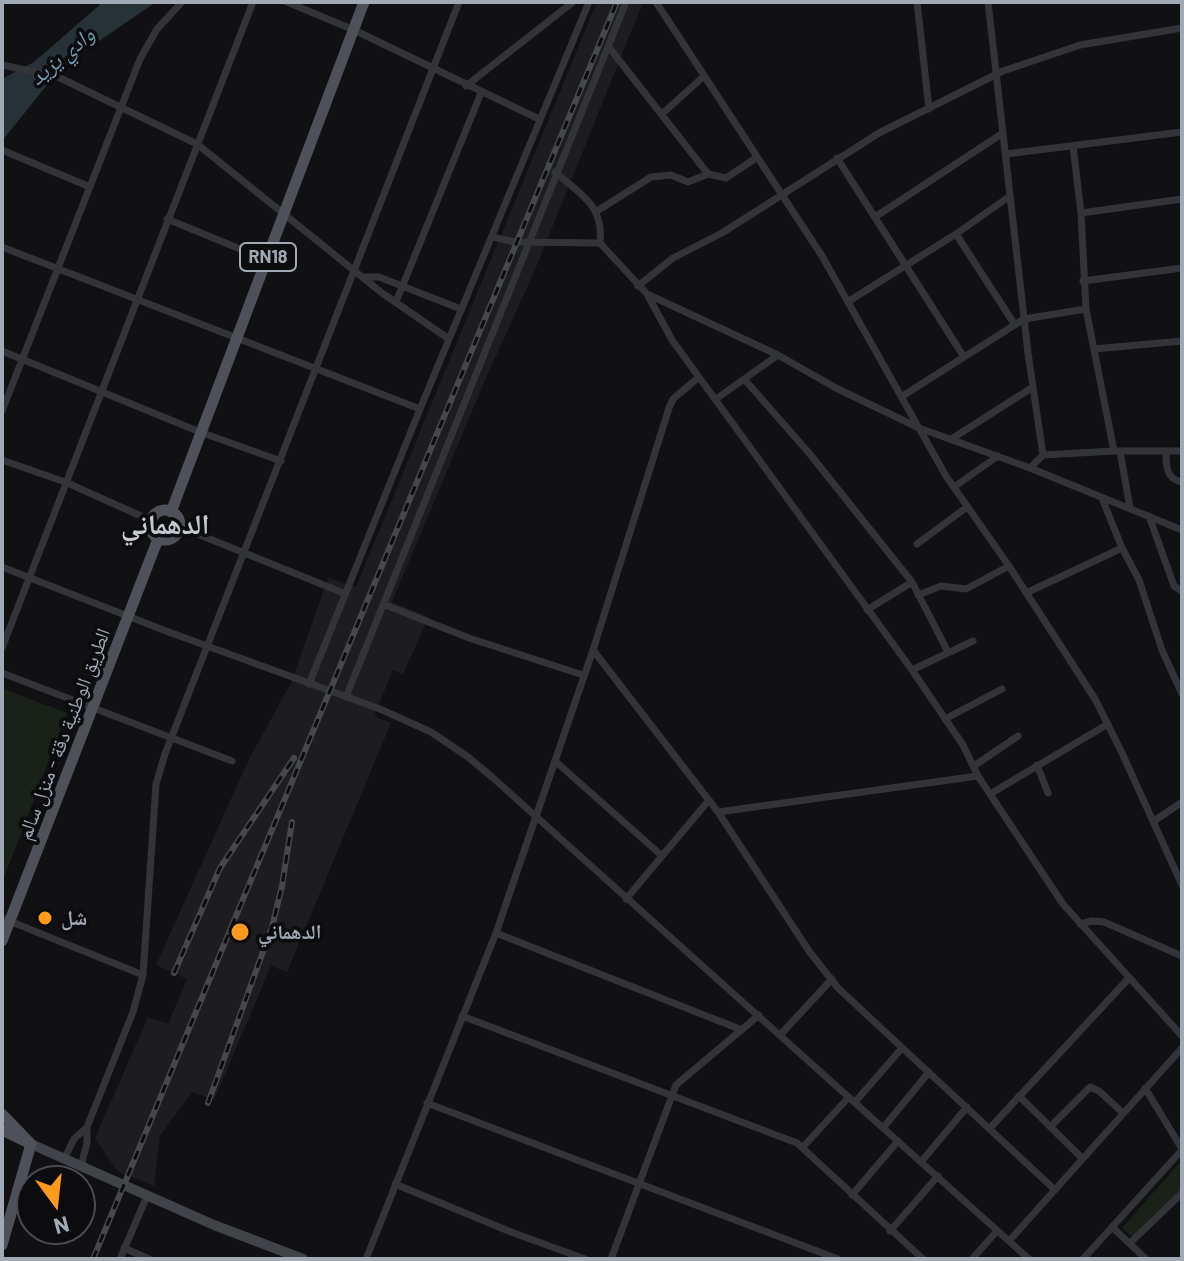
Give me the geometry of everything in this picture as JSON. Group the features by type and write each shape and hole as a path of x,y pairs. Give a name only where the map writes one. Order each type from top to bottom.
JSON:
{"main road":[{"name":"RN18","path":"171,512 364,2"},
{"path":"159,511 171,512 178,518 180,527 172,538 158,539 151,531 150,520 159,511"},
{"name":"الطريق الوطنية دقة - منزل سالم","path":"2,941 6,920 93,710 158,539"},
{"path":"2,1114 31,1144"},
{"path":"2,1130 79,1165"},
{"path":"2,1245 31,1144"},
{"path":"96,1173 247,1239 303,1259"}],"street":[{"path":"2,411 149,42 167,16 182,2"},
{"path":"2,648 253,2"},
{"path":"287,2 354,30 539,119"},
{"path":"81,1165 87,1127 133,1012 143,975 156,784 353,268 459,2"},
{"path":"466,86 573,2"},
{"path":"309,684 589,2"},
{"path":"346,697 626,2"},
{"path":"656,2 849,301 954,487 1009,566 1108,724 1182,885"},
{"path":"917,2 929,109"},
{"path":"988,2 1024,319 1043,455"},
{"path":"638,286 673,258 722,233 879,133 1012,67 1080,45 1182,28"},
{"path":"608,46 708,174"},
{"path":"2,65 58,77 197,144 396,302 449,339"},
{"path":"663,113 703,77"},
{"path":"396,302 481,93"},
{"path":"1006,154 1182,132"},
{"path":"875,217 1003,133"},
{"path":"1073,146 1081,213 1086,309 1130,508"},
{"path":"2,150 90,187"},
{"path":"597,211 651,177 665,174 688,182 708,174 726,178 756,158"},
{"path":"837,158 964,357"},
{"path":"555,172 597,211 602,230 600,243"},
{"path":"849,301 1010,196"},
{"path":"1081,213 1182,199"},
{"path":"167,219 267,260"},
{"path":"956,234 1015,325"},
{"path":"492,237 528,242 600,243 647,294 778,355 836,388 919,428 953,438 1182,530"},
{"path":"2,247 420,409"},
{"path":"1083,281 1182,268"},
{"path":"364,277 379,277 461,309"},
{"path":"647,294 661,323 699,377 912,670 1054,891 1182,1036"},
{"path":"901,397 1024,319 1086,309"},
{"path":"1094,349 1182,341"},
{"path":"2,351 200,432 281,461"},
{"path":"716,399 778,355"},
{"path":"366,1259 496,933 593,650 669,408 673,399 699,377"},
{"path":"745,380 809,453 912,582 948,652"},
{"path":"953,438 1033,387"},
{"path":"1030,468 1043,455 1182,451"},
{"path":"1166,452 1168,474 1182,482"},
{"path":"954,487 998,456"},
{"path":"2,460 65,482 150,520"},
{"path":"1102,498 1139,580 1162,650 1182,694"},
{"path":"917,544 967,507"},
{"path":"1149,516 1174,586 1182,591"},
{"path":"180,527 346,594"},
{"path":"1026,593 1122,548"},
{"path":"918,595 941,586 966,589 1009,566"},
{"path":"2,567 380,709 431,732 468,757 1029,1259"},
{"path":"867,610 912,582"},
{"path":"383,604 469,638 583,675"},
{"path":"912,670 973,641"},
{"path":"593,650 718,812 809,951 832,979 853,1003 1054,1189"},
{"path":"1172,672 1182,667"},
{"path":"2,673 232,761"},
{"path":"945,719 1002,689"},
{"path":"990,794 1108,724"},
{"path":"974,766 1018,736"},
{"path":"555,761 661,855"},
{"path":"1037,765 1048,793"},
{"path":"718,812 978,776"},
{"path":"626,899 709,800"},
{"path":"1154,821 1182,802"},
{"path":"6,920 143,975"},
{"path":"1080,924 1104,922 1182,956"},
{"path":"496,933 742,1030"},
{"path":"990,1128 1129,978"},
{"path":"781,1034 832,979"},
{"path":"611,1259 679,1082 759,1015"},
{"path":"462,1016 671,1097 750,1124 803,1147 923,1259"},
{"path":"803,1147 902,1048"},
{"path":"1009,1241 1182,1048"},
{"path":"883,1128 929,1072"},
{"path":"1051,1126 1085,1090 1092,1087 1123,1113"},
{"path":"1083,1259 1182,1150 1145,1088"},
{"path":"1019,1096 1082,1158"},
{"path":"427,1103 838,1259"},
{"path":"921,1162 967,1107"},
{"path":"64,1159 74,1139 87,1127"},
{"path":"852,1195 898,1141"},
{"path":"890,1231 938,1176"},
{"path":"395,1184 585,1259"},
{"path":"1130,1243 1182,1193"},
{"path":"120,1259 147,1196"},
{"path":"1112,1227 1146,1259"},
{"path":"972,1259 997,1231"},
{"path":"124,1248 149,1259"}],"shaded area":[{"path":"597,2 643,2 535,270 392,602 429,617 403,674 393,670 374,716 391,723 287,972 271,966 214,1100 192,1092 160,1136 154,1186 118,1172 95,1138 148,1017 168,1024 187,979 156,965 249,759 291,683 328,578 356,587"},
{"path":"4,689 67,713 2,883 2,693"},
{"path":"1182,1160 1182,1190 1133,1237 1122,1228"}],"water":[{"name":"وادي يزيد","path":"103,2 156,2 83,52 51,80 2,141 2,79 34,62"}],"railway":[{"path":"93,1259 617,2"},
{"path":"174,973 220,868 294,758"},
{"path":"208,1103 272,927 292,822"}],"place":[{"name":"شل","path":"45,918"},
{"name":"الدهماني","path":"240,932"}],"district":[{"name":"الدهماني","path":"165,525"}]}
